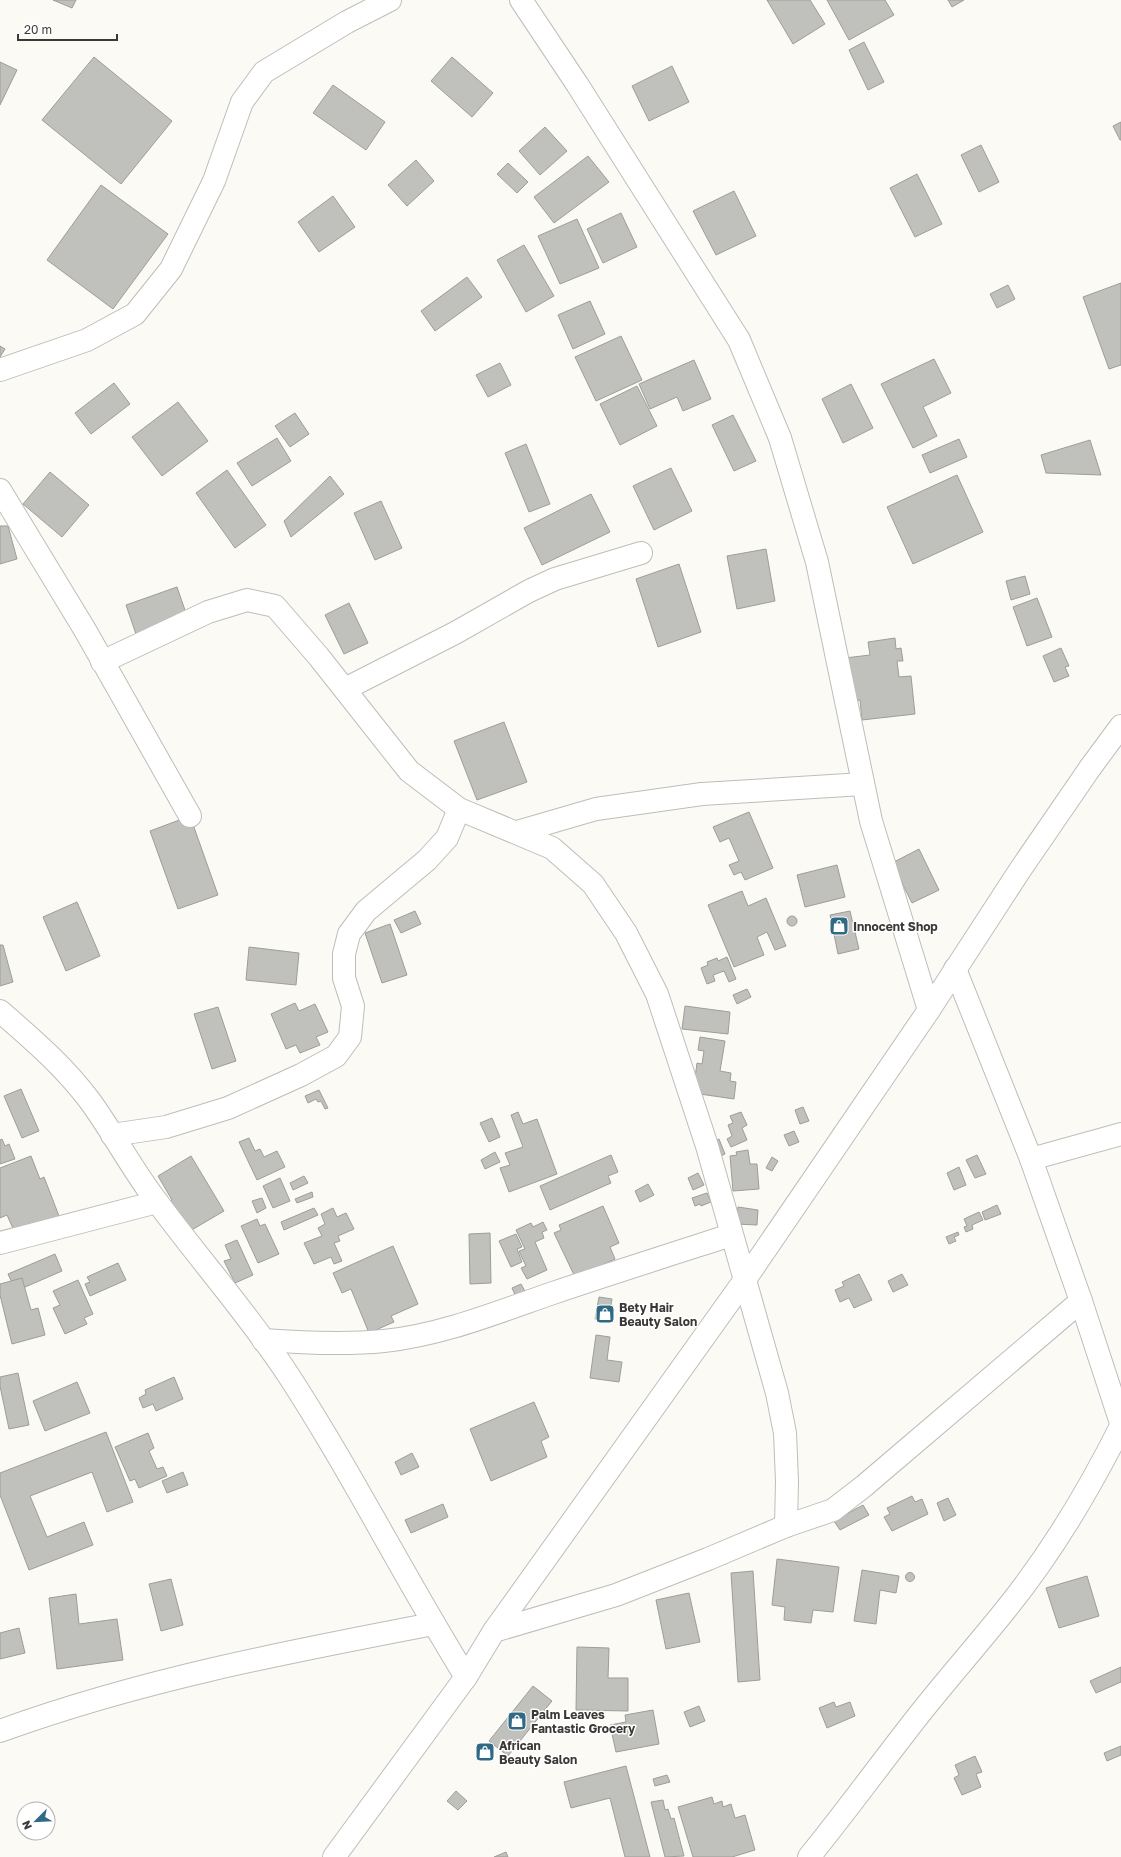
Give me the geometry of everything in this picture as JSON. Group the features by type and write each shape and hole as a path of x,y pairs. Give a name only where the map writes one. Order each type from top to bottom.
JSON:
{"street":[{"path":"0,370 86,340 135,314 171,269 214,181 242,102 264,72 347,22 390,0"},
{"path":"520,0 581,90 739,340 780,438 818,562 871,821 930,1010"},
{"path":"0,490 102,662 190,816"},
{"path":"345,689 455,633 529,590 555,579 641,553"},
{"path":"102,662 208,612 247,600 275,606 345,689 409,771 459,809 517,832 552,848 593,884 626,933 657,994 707,1146 777,1393 785,1432 787,1481 786,1526"},
{"path":"334,1857 466,1677 494,1631 744,1280 930,1010 955,969 1090,768 1121,726"},
{"path":"517,832 596,809 702,794 863,784"},
{"path":"112,1135 166,1127 228,1108 301,1075 336,1056 350,1037 352,1006 344,978 344,954 349,934 366,911 427,860 447,838 459,809"},
{"path":"809,1857 864,1789 923,1710 1008,1607 1052,1545 1094,1479 1121,1425 1081,1301 1031,1159 955,969"},
{"path":"0,1011 54,1057 90,1101 156,1202 286,1372 354,1483 433,1624 466,1677"},
{"path":"1031,1159 1121,1134"},
{"path":"0,1243 156,1202"},
{"path":"263,1340 337,1344 386,1341 436,1331 498,1313 731,1235"},
{"path":"494,1631 616,1595 708,1559 786,1526 833,1510 864,1486 1081,1301"},
{"path":"0,1731 53,1712 157,1682 331,1644 433,1624"}],"building":[{"path":"53,0 76,0 72,8"},
{"path":"767,0 810,0 825,24 793,44"},
{"path":"827,0 885,0 894,15 849,40"},
{"path":"948,0 964,0 952,7"},
{"path":"864,42 884,82 868,90 849,50"},
{"path":"94,57 172,121 121,184 42,120"},
{"path":"452,57 493,93 472,117 431,81"},
{"path":"0,62 17,70 0,105"},
{"path":"672,66 689,102 649,121 632,86"},
{"path":"333,85 385,122 366,150 313,113"},
{"path":"1121,122 1121,140 1120,140 1113,126"},
{"path":"545,127 567,151 540,175 519,151"},
{"path":"981,145 999,182 979,192 961,155"},
{"path":"588,156 609,182 554,223 534,197"},
{"path":"416,160 434,181 407,206 388,185"},
{"path":"508,163 528,182 517,193 497,174"},
{"path":"917,174 942,224 915,237 890,188"},
{"path":"101,185 168,234 113,309 47,260"},
{"path":"734,191 756,236 716,255 693,211"},
{"path":"333,196 355,227 319,252 298,222"},
{"path":"621,213 637,247 603,263 587,229"},
{"path":"577,219 599,268 560,284 538,236"},
{"path":"524,245 554,296 526,312 497,260"},
{"path":"467,277 482,297 435,331 421,311"},
{"path":"1121,283 1121,365 1109,369 1083,297"},
{"path":"1008,285 1015,299 997,308 990,294"},
{"path":"590,301 605,334 573,349 558,315"},
{"path":"621,336 642,380 596,401 575,357"},
{"path":"0,346 5,349 0,357"},
{"path":"934,359 951,393 923,407 937,436 913,448 881,384"},
{"path":"694,360 711,399 683,411 677,397 650,409 639,384"},
{"path":"500,363 511,385 488,397 476,375"},
{"path":"114,383 130,404 91,434 75,413"},
{"path":"851,384 873,428 843,443 822,399"},
{"path":"637,386 657,426 620,445 600,404"},
{"path":"178,402 208,441 162,476 132,437"},
{"path":"295,413 309,434 290,447 275,426"},
{"path":"733,415 756,461 734,471 712,425"},
{"path":"277,438 291,461 252,486 237,463"},
{"path":"959,439 967,457 930,473 922,455"},
{"path":"1090,440 1101,475 1046,473 1041,455"},
{"path":"526,444 550,504 529,512 505,453"},
{"path":"671,468 692,511 654,530 633,486"},
{"path":"227,470 266,525 235,548 196,493"},
{"path":"50,472 89,505 62,537 23,504"},
{"path":"957,475 983,532 913,564 887,507"},
{"path":"330,476 344,494 291,537 284,521"},
{"path":"591,494 610,532 542,565 524,528"},
{"path":"381,501 402,548 375,560 354,513"},
{"path":"0,526 8,526 17,559 0,564"},
{"path":"766,549 775,601 737,609 727,556"},
{"path":"679,564 701,632 658,647 636,579"},
{"path":"1025,576 1030,594 1011,600 1006,581"},
{"path":"177,587 187,616 136,634 126,605"},
{"path":"1037,598 1052,637 1027,646 1013,607"},
{"path":"349,603 368,643 344,654 325,615"},
{"path":"895,638 896,649 901,648 903,661 897,661 899,677 911,676 915,714 862,720 860,700 850,701 845,658 870,655 868,642"},
{"path":"1061,648 1069,666 1065,667 1069,676 1054,682 1043,656"},
{"path":"504,722 527,782 477,800 454,741"},
{"path":"749,812 773,868 745,880 741,872 734,875 729,865 739,861 729,838 720,842 713,827"},
{"path":"190,816 218,895 178,909 150,831"},
{"path":"919,849 939,890 912,903 892,863"},
{"path":"837,865 845,897 805,907 797,875"},
{"path":"742,891 748,906 766,898 786,946 775,950 767,932 757,937 764,955 734,967 708,905"},
{"path":"77,902 100,956 66,971 43,917"},
{"path":"415,911 421,924 401,933 394,920"},
{"path":"850,911 859,949 838,954 830,915"},
{"path":"790,916 794,916 796,917 796,925 790,926 787,923 787,919"},
{"path":"390,924 407,975 382,983 365,933"},
{"path":"0,945 3,945 13,982 0,986"},
{"path":"249,947 299,953 296,985 246,980"},
{"path":"727,957 736,979 729,982 724,971 713,975 715,981 707,984 701,968 708,965 707,962 717,958 718,961"},
{"path":"747,989 751,997 737,1004 733,995"},
{"path":"295,1003 299,1011 315,1004 328,1032 316,1037 320,1045 300,1053 296,1045 286,1049 271,1014"},
{"path":"685,1006 730,1012 728,1034 682,1029"},
{"path":"218,1007 236,1061 212,1069 194,1014"},
{"path":"700,1037 725,1041 720,1071 731,1073 730,1081 736,1082 734,1099 693,1093 697,1063 702,1064 704,1051 698,1050"},
{"path":"21,1089 39,1131 22,1138 4,1096"},
{"path":"319,1090 328,1108 325,1109 321,1101 318,1102 316,1099 308,1103 305,1096"},
{"path":"803,1107 809,1121 800,1124 795,1110"},
{"path":"518,1112 523,1124 537,1119 557,1174 509,1192 500,1168 510,1165 505,1153 523,1147 511,1115"},
{"path":"741,1112 747,1125 742,1128 747,1140 731,1147 727,1139 732,1136 728,1125 733,1123 730,1116"},
{"path":"492,1118 500,1137 489,1142 480,1123"},
{"path":"794,1131 799,1142 789,1146 784,1135"},
{"path":"249,1138 255,1151 260,1149 264,1157 277,1151 285,1167 257,1180 239,1142"},
{"path":"2,1139 5,1146 9,1144 15,1159 0,1164 0,1140"},
{"path":"719,1139 725,1154 716,1158 710,1143"},
{"path":"748,1150 750,1164 757,1164 759,1189 733,1191 730,1156 737,1155 736,1152"},
{"path":"495,1152 500,1162 485,1169 481,1160"},
{"path":"611,1155 618,1172 608,1176 611,1183 550,1210 540,1186"},
{"path":"977,1155 986,1174 975,1178 966,1160"},
{"path":"31,1156 40,1179 44,1177 59,1216 15,1233 7,1215 0,1218 0,1168"},
{"path":"191,1156 224,1211 190,1231 180,1213 173,1217 165,1204 172,1200 158,1176"},
{"path":"772,1157 778,1161 772,1171 766,1168"},
{"path":"959,1167 966,1185 954,1190 947,1173"},
{"path":"698,1173 704,1185 693,1190 688,1178"},
{"path":"304,1176 308,1183 293,1190 290,1183"},
{"path":"280,1178 290,1201 273,1208 263,1186"},
{"path":"648,1184 654,1195 640,1202 635,1191"},
{"path":"312,1192 313,1197 297,1203 295,1199"},
{"path":"707,1193 711,1202 701,1206 700,1204 695,1206 692,1198"},
{"path":"262,1198 266,1208 257,1213 252,1201"},
{"path":"997,1205 1001,1214 985,1220 982,1212"},
{"path":"603,1206 619,1243 610,1247 615,1259 575,1277 554,1233 561,1230 559,1225"},
{"path":"738,1207 758,1210 757,1225 736,1224"},
{"path":"314,1208 318,1215 284,1230 281,1222"},
{"path":"333,1208 337,1217 346,1213 354,1229 338,1236 340,1241 334,1243 342,1261 334,1264 331,1257 314,1264 304,1243 322,1236 318,1228 325,1224 321,1214"},
{"path":"979,1212 983,1220 972,1225 973,1229 966,1232 964,1227 967,1226 964,1219"},
{"path":"257,1219 260,1226 265,1224 279,1254 258,1263 241,1226"},
{"path":"543,1222 547,1230 542,1232 544,1238 535,1242 547,1270 527,1279 521,1268 526,1266 519,1251 525,1249 516,1230 531,1223 533,1227"},
{"path":"958,1232 959,1235 954,1237 956,1241 949,1244 946,1237"},
{"path":"490,1233 491,1283 470,1284 469,1234"},
{"path":"516,1234 522,1247 517,1249 522,1262 511,1267 499,1241"},
{"path":"237,1240 253,1275 235,1283 224,1261 231,1259 225,1245"},
{"path":"393,1246 418,1304 391,1316 394,1322 369,1333 351,1289 342,1293 333,1273"},
{"path":"55,1254 62,1271 16,1291 8,1274"},
{"path":"118,1263 126,1280 90,1296 85,1284 90,1282 87,1277"},
{"path":"859,1274 872,1300 854,1308 849,1298 840,1302 835,1290 844,1286 842,1282"},
{"path":"902,1274 908,1285 893,1292 888,1281"},
{"path":"22,1278 31,1310 38,1308 45,1335 12,1344 0,1295 0,1284"},
{"path":"78,1280 93,1314 84,1318 87,1324 65,1334 53,1308 60,1305 53,1291"},
{"path":"521,1284 526,1293 516,1297 512,1288"},
{"path":"599,1297 612,1299 608,1321 595,1319"},
{"path":"596,1335 610,1337 607,1360 622,1362 619,1382 590,1378"},
{"path":"18,1373 29,1425 9,1429 0,1386 0,1377"},
{"path":"174,1377 183,1399 156,1411 153,1404 143,1408 139,1398 146,1394 145,1390"},
{"path":"77,1382 90,1413 45,1431 33,1401"},
{"path":"534,1402 549,1437 541,1441 547,1457 491,1481 470,1429"},
{"path":"106,1432 133,1502 107,1512 92,1472 30,1496 47,1537 84,1522 93,1545 29,1570 0,1495 0,1473"},
{"path":"148,1433 154,1448 149,1451 157,1469 163,1467 167,1476 139,1488 135,1479 130,1481 115,1447"},
{"path":"412,1453 419,1467 401,1475 395,1462"},
{"path":"183,1472 188,1485 167,1493 162,1481"},
{"path":"912,1496 915,1502 922,1499 928,1514 892,1531 884,1517 890,1514 887,1508"},
{"path":"948,1498 956,1515 944,1521 937,1503"},
{"path":"443,1504 448,1517 411,1533 405,1520"},
{"path":"863,1505 869,1515 840,1530 834,1521"},
{"path":"777,1559 839,1567 833,1612 813,1610 811,1623 784,1620 785,1607 772,1605"},
{"path":"862,1570 899,1576 896,1593 880,1590 876,1624 854,1621"},
{"path":"753,1571 760,1680 738,1682 731,1573"},
{"path":"910,1572 915,1577 910,1582 905,1577"},
{"path":"1087,1576 1099,1616 1059,1628 1046,1588"},
{"path":"171,1579 183,1625 161,1631 149,1584"},
{"path":"689,1593 700,1642 666,1649 656,1600"},
{"path":"76,1594 79,1624 117,1619 123,1660 57,1669 49,1598"},
{"path":"19,1628 25,1653 0,1659 0,1633"},
{"path":"577,1647 609,1648 608,1678 628,1678 628,1711 576,1710"},
{"path":"1121,1667 1121,1682 1096,1693 1090,1681"},
{"path":"533,1686 552,1701 508,1756 489,1741"},
{"path":"834,1702 836,1707 850,1702 855,1716 827,1728 819,1708"},
{"path":"699,1706 705,1721 690,1727 684,1712"},
{"path":"653,1710 659,1744 616,1752 610,1725 626,1722 625,1715"},
{"path":"1121,1746 1121,1755 1107,1761 1104,1753"},
{"path":"975,1756 982,1772 976,1774 981,1787 962,1795 954,1778 959,1775 955,1765"},
{"path":"626,1766 650,1857 625,1857 610,1798 571,1808 564,1782"},
{"path":"667,1775 670,1782 655,1786 653,1779"},
{"path":"456,1791 467,1801 458,1810 447,1801"},
{"path":"712,1797 714,1804 722,1801 723,1807 731,1804 735,1818 745,1815 755,1850 732,1857 693,1857 678,1807"},
{"path":"663,1800 665,1810 668,1809 671,1819 674,1818 684,1856 665,1857 651,1802"},
{"path":"506,1852 508,1857 494,1857"}],"place":[{"name":"Innocent Shop","path":"839,926"},
{"name":"Bety Hair Beauty Salon","path":"605,1314"},
{"name":"Palm Leaves Fantastic Grocery","path":"517,1721"},
{"name":"African Beauty Salon","path":"485,1752"}]}
